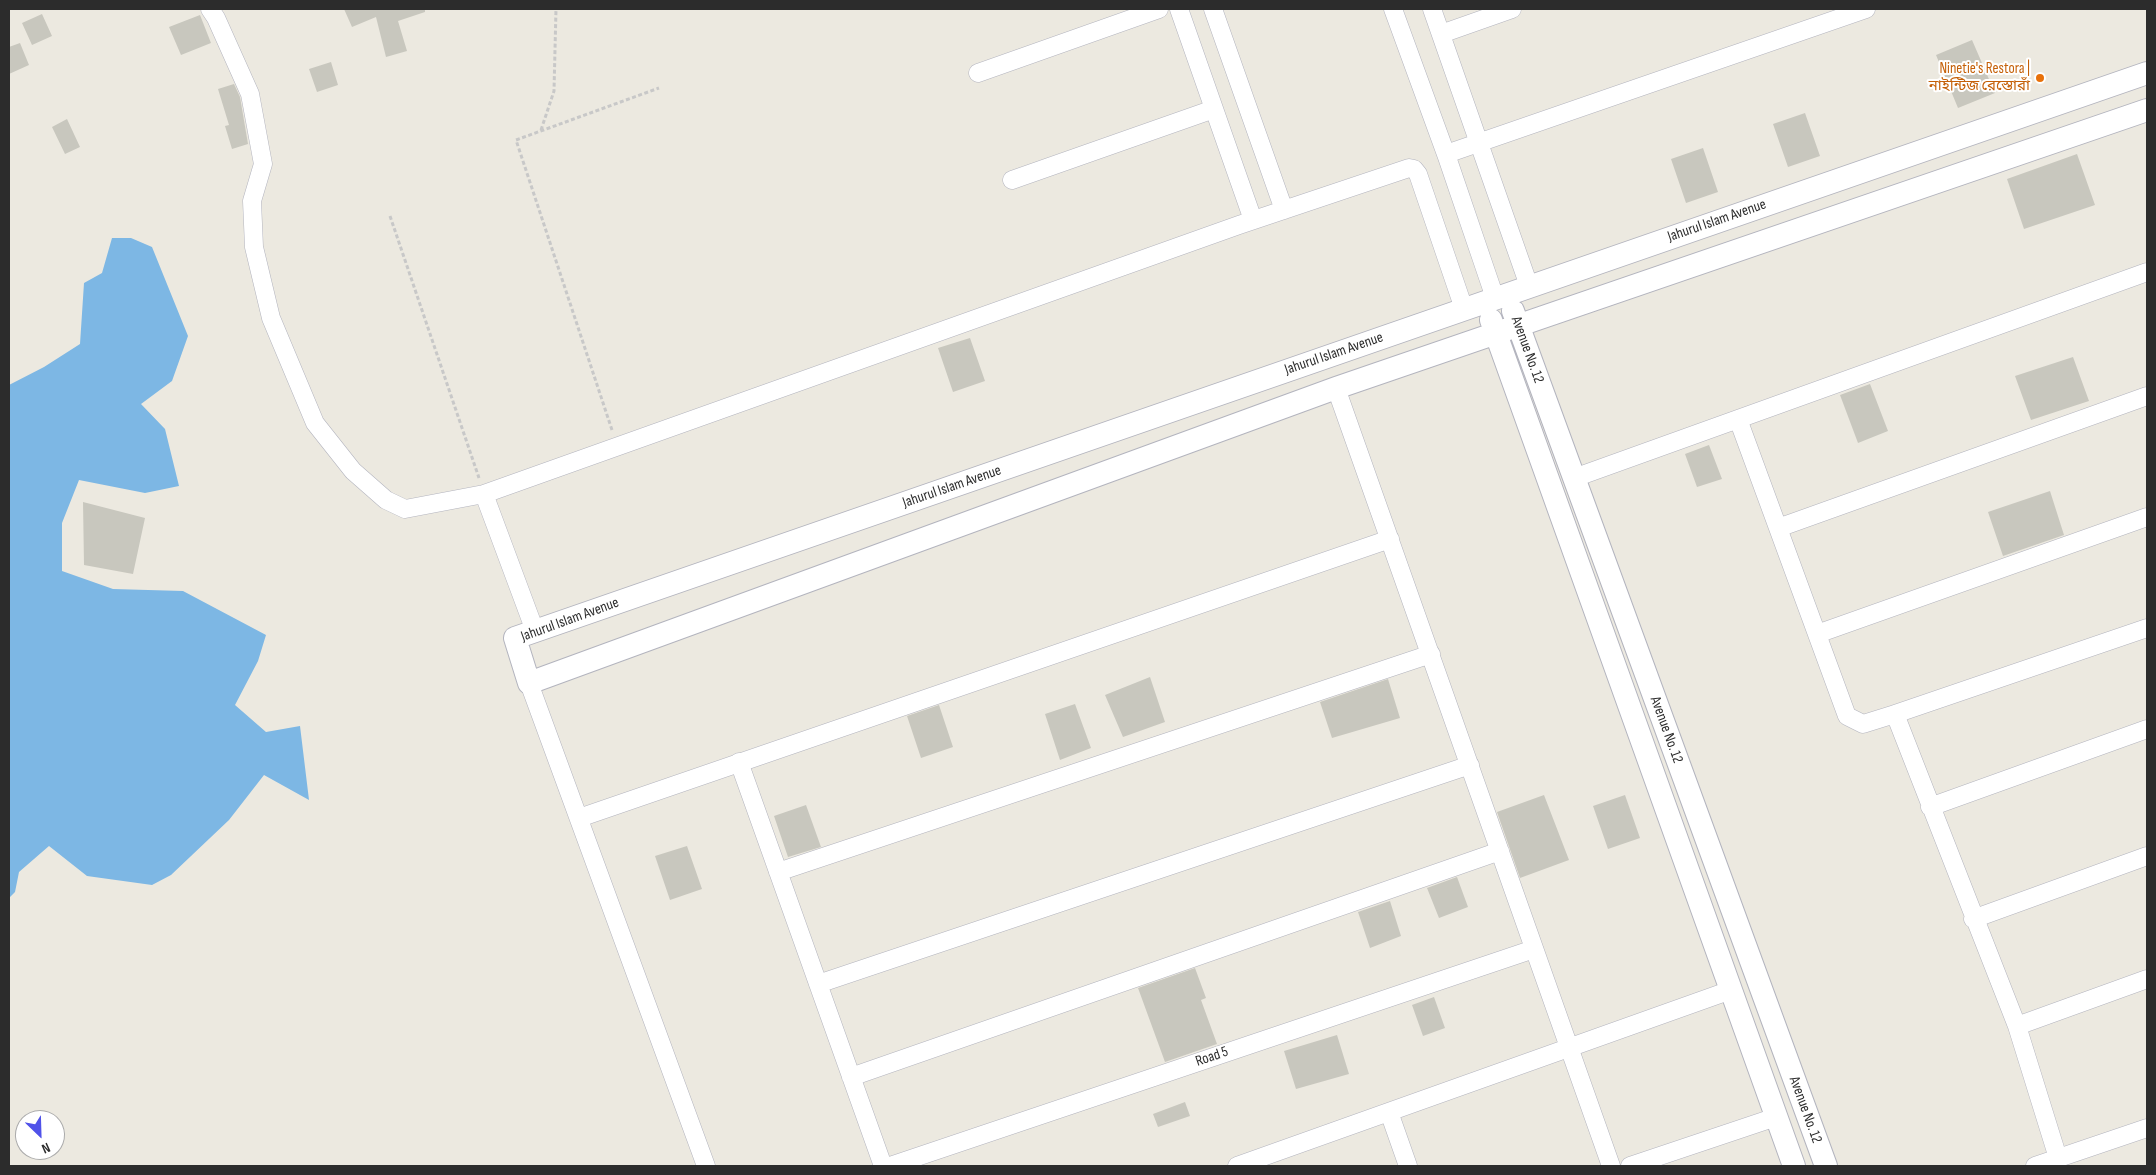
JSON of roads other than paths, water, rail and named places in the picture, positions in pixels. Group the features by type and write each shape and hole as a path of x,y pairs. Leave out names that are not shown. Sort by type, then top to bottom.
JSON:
{"street":[{"path":"210,9 216,18 250,94 255,131 263,164 252,201 254,247 271,318 315,423 353,471 386,500 405,509 484,494 1253,220 1409,168 1414,169 1418,174 1488,301"},
{"path":"978,73 1160,9"},
{"path":"1179,9 1253,220"},
{"path":"1213,9 1284,210"},
{"name":"Avenue No. 12","path":"1393,9 1447,157 1496,334 1794,1166"},
{"path":"1432,9 1529,286"},
{"path":"1441,34 1512,9"},
{"path":"1447,157 1452,152 1480,142 1866,9"},
{"name":"Jahurul Islam Avenue","path":"529,683 515,638 2147,73"},
{"path":"1012,180 1214,109"},
{"path":"706,1166 529,683 1336,388 2147,110"},
{"path":"1574,478 2147,272"},
{"name":"Avenue No. 12","path":"1488,301 1518,325 1826,1166"},
{"path":"1336,388 1611,1166"},
{"path":"1778,528 2147,396"},
{"path":"1738,419 1847,716 1863,724 2147,628"},
{"path":"484,494 535,631"},
{"path":"1817,634 2147,518"},
{"path":"579,818 1390,539"},
{"path":"778,872 1431,654"},
{"path":"1895,714 1973,919 2017,1026 2058,1158"},
{"path":"1930,807 2147,729"},
{"path":"739,762 883,1166"},
{"path":"818,984 1470,765"},
{"path":"851,1077 1500,851"},
{"path":"1973,919 2147,856"},
{"name":"Road 5","path":"890,1166 1534,949"},
{"path":"2017,1026 2147,979"},
{"path":"1237,1166 1731,990"},
{"path":"1389,1112 1408,1166"},
{"path":"1630,1166 1776,1117"},
{"path":"2035,1166 2147,1128"}],"water":[{"path":"112,238 131,238 152,247 188,336 172,381 141,404 165,429 179,486 145,493 79,480 62,523 62,571 113,589 183,591 266,635 258,661 235,705 266,732 300,726 309,800 264,775 229,820 171,875 152,885 87,876 49,846 19,872 15,892 9,898 9,385 44,367 80,344 84,283 102,273"}],"place":[{"name":"Ninetie's Restora | নাইন্টিজ রেস্তোরাঁ","path":"2040,78"}]}
